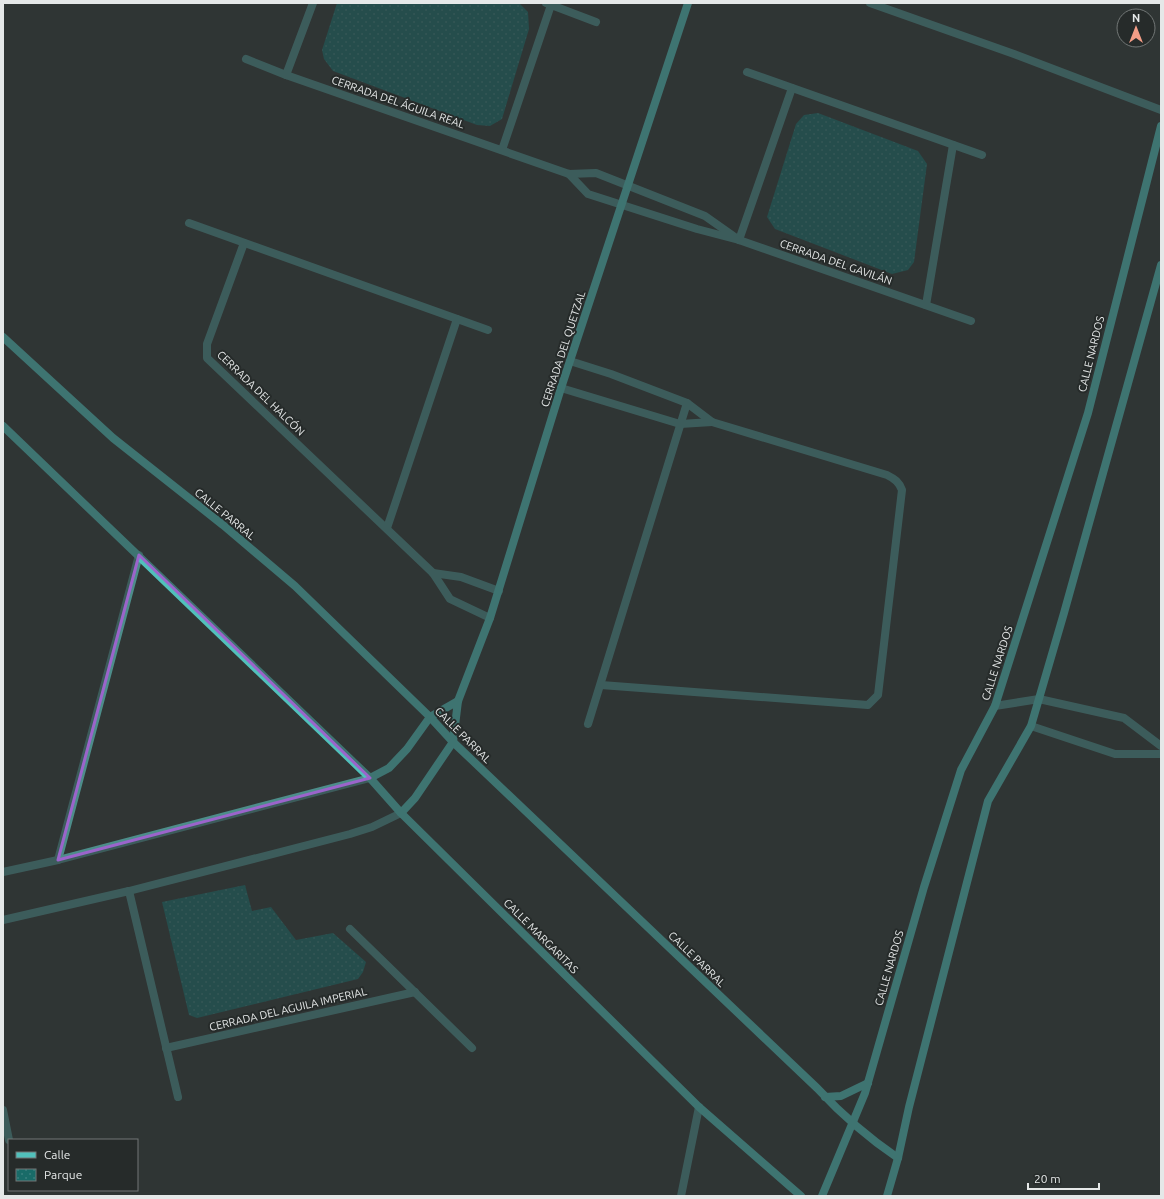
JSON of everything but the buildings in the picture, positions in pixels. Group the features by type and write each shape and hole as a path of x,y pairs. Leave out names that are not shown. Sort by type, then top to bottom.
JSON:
{"street":[{"path":"286,76 313,3"},
{"name":"CERRADA DEL QUETZAL","path":"453,742 458,701 490,618 561,388 629,186 688,3"},
{"path":"870,3 1014,54 1161,110"},
{"path":"502,150 548,4 596,22"},
{"name":"CERRADA DEL ÁGUILA REAL","path":"246,59 286,76 569,174 596,173 629,186"},
{"path":"747,72 982,155"},
{"path":"739,240 792,88"},
{"name":"CALLE NARDOS","path":"822,1196 868,1083 924,887 961,770 995,706 1088,413 1161,126"},
{"path":"926,305 953,145"},
{"name":"CERRADA DEL ÁGUILA REAL","path":"569,174 588,194 622,205"},
{"name":"CERRADA DEL GAVILÁN","path":"629,186 705,216 739,240"},
{"name":"CERRADA DEL GAVILÁN","path":"622,205 739,240 971,321"},
{"path":"189,223 488,330"},
{"name":"CERRADA DEL HALCÓN","path":"244,242 207,344 208,358 388,528 433,573 450,599 490,618"},
{"path":"887,1196 898,1158 909,1107 988,801 1031,726 1161,265"},
{"path":"388,528 457,319"},
{"name":"CALLE PARRAL","path":"3,337 113,438 222,525 295,586 430,717 453,742 825,1097 852,1125 898,1158"},
{"path":"570,361 611,374 687,403 712,422 887,475 900,484 902,499 878,695 868,704 601,685"},
{"path":"561,388 680,424 712,422"},
{"path":"588,724 687,403"},
{"name":"CALLE MARGARITAS","path":"3,426 370,778 400,812 699,1107 801,1196"},
{"path":"58,860 139,555"},
{"path":"433,573 461,577 498,591"},
{"path":"995,706 1039,700 1124,718 1161,746"},
{"path":"3,872 58,860 370,778 390,768 430,717 458,701"},
{"path":"1031,726 1115,754 1161,754"},
{"path":"3,920 129,891 372,827 400,812 415,798 453,742"},
{"path":"129,891 178,1097"},
{"path":"350,929 472,1048"},
{"name":"CERRADA DEL AGUILA IMPERIAL","path":"166,1048 415,992"},
{"path":"825,1097 842,1096 868,1083"},
{"path":"681,1196 699,1107"},
{"path":"3,1110 9,1139"}],"highlighted area":[{"path":"139,555 370,778 58,860"}],"green space":[{"path":"337,3 519,3 528,12 529,29 502,119 490,126 477,125 333,71 324,59 322,50"},
{"path":"818,113 918,151 927,164 914,262 908,270 892,274 775,229 767,217 796,124 804,115"},
{"path":"245,885 252,911 271,907 296,940 333,933 366,962 363,972 358,979 197,1018 189,1015 162,902"}]}
